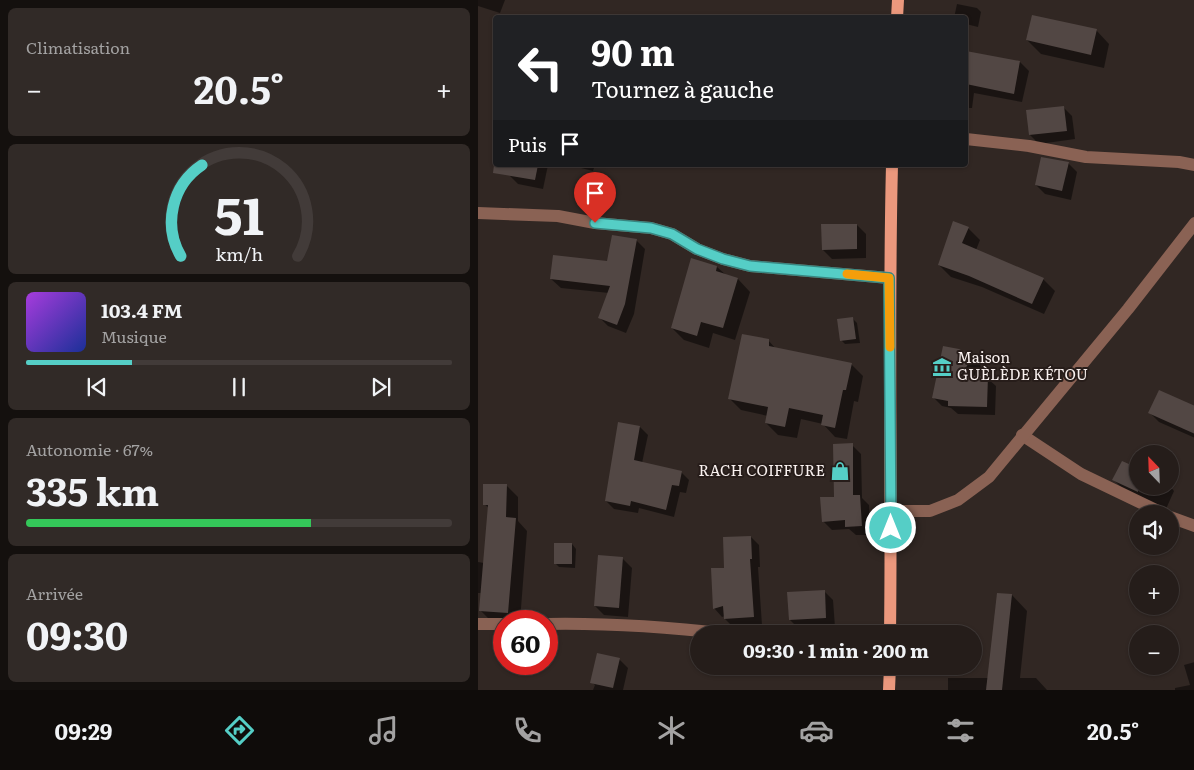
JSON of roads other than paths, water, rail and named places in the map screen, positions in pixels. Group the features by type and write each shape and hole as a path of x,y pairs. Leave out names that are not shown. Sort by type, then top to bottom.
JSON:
{"main road":[{"path":"897,15 898,0"},
{"path":"890,625 892,511 889,278 892,167"},
{"path":"889,690 890,675"}],"street":[{"path":"968,139 1029,146 1086,157 1180,162 1194,165"},
{"path":"478,213 558,216 595,223 651,228 672,234 697,249 723,259 750,266 889,278"},
{"path":"892,511 930,511 958,500 989,477 1128,309 1194,223"},
{"path":"1022,435 1081,474 1145,505"},
{"path":"1179,520 1194,526"},
{"path":"558,624 594,623 690,629"},
{"path":"478,624 493,624"}],"place":[{"name":"Maison GUÈLÈDE KÉTOU","path":"942,367"},
{"name":"RACH COIFFURE","path":"840,471"}]}
